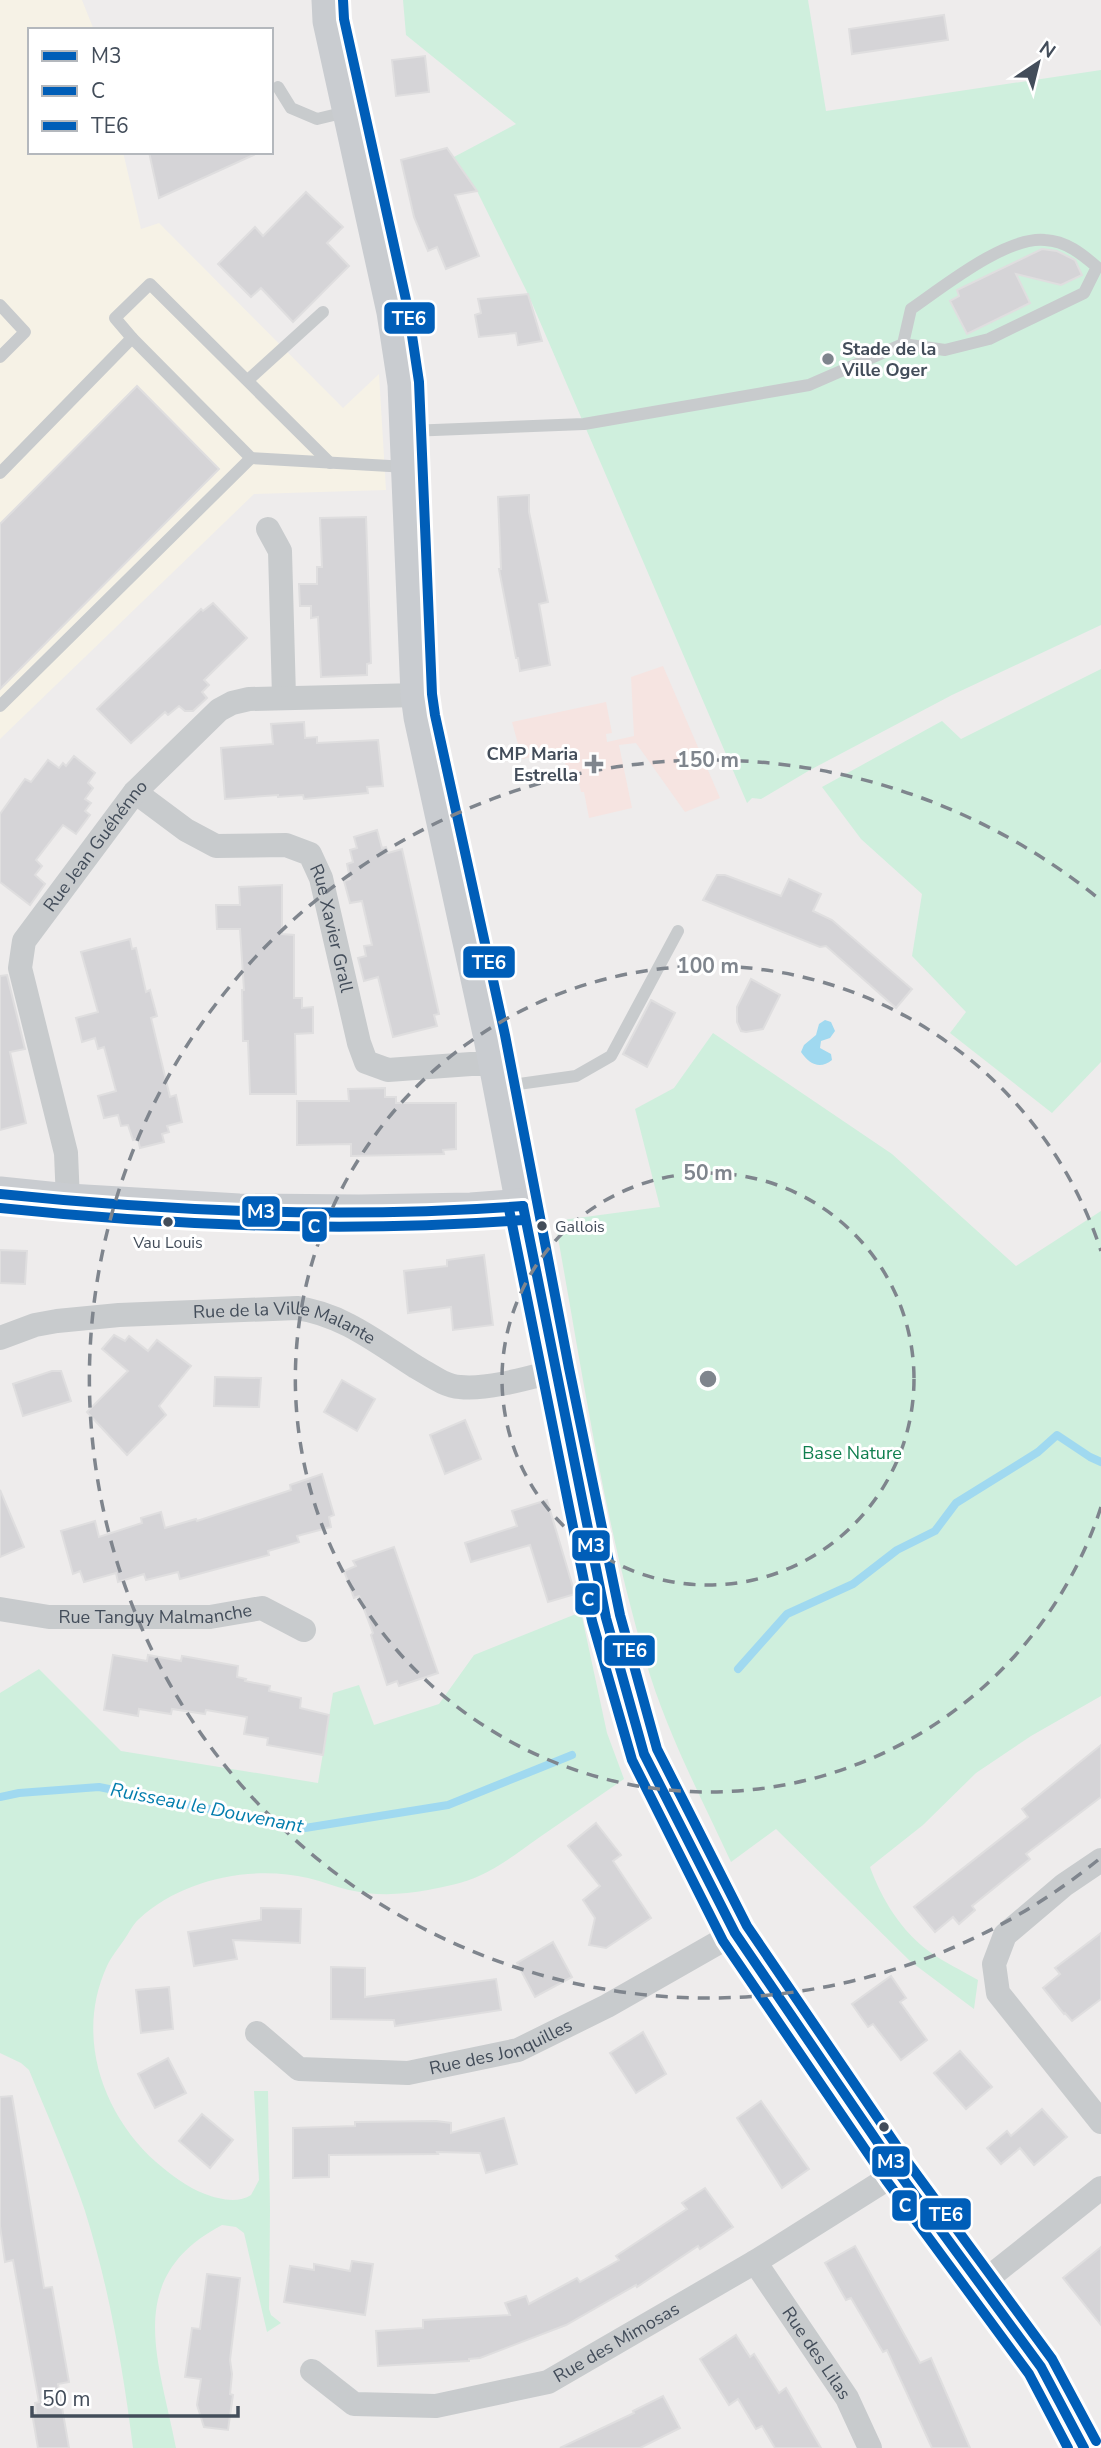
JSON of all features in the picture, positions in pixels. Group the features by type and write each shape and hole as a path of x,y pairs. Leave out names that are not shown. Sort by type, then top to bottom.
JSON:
{"main road":[{"path":"329,0 330,21 394,312 405,384 418,695 498,1075 606,1618 632,1717 646,1759 735,1933 898,2172 1041,2367 1084,2448"},
{"path":"0,1194 68,1201 253,1211 371,1212 523,1206"}],"street":[{"path":"268,529 280,551 284,697"},
{"name":"Rue Jean Guéhénno","path":"68,1201 66,1153 20,968 23,941 135,792 219,710 249,699 418,695"},
{"name":"Rue Xavier Grall","path":"135,792 187,830 216,846 286,845 310,854 321,878 359,1043 366,1062 388,1070 471,1063 498,1075"},
{"name":"Rue de la Ville Malante","path":"0,1338 35,1325 57,1321 119,1315 297,1308 319,1311 340,1319 436,1378 457,1387 476,1387 555,1371"},
{"name":"Rue Tanguy Malmanche","path":"0,1609 49,1617 210,1617 262,1608 304,1630"},
{"path":"1101,1860 1064,1885 1005,1935 994,1964 998,1993 1101,2122"},
{"name":"Rue des Jonquilles","path":"257,2033 299,2069 408,2073 463,2062 518,2050 607,2006 735,1933"},
{"name":"Rue des Mimosas","path":"312,2371 354,2404 436,2406 548,2382 755,2262 898,2172"},
{"path":"982,2283 1101,2188"},
{"name":"Rue des Lilas","path":"755,2262 848,2398 870,2448"}],"lane":[{"path":"278,86 291,108 317,119 350,112"},
{"path":"405,431 584,424 809,385 903,344 945,350 989,339 1084,293 1097,267 1077,250 1066,246 1045,240 1022,243 982,260 911,309 903,344"},
{"path":"330,463 150,284 115,318 251,458 330,463 407,467"},
{"path":"0,305 25,332 0,357"},
{"path":"248,380 323,312"},
{"path":"0,472 132,338"},
{"path":"0,706 251,458"},
{"path":"498,1075 576,1076 611,1056 678,931"}],"shaded area":[{"path":"0,0 82,0 93,28 28,28 28,154 123,154 141,229 159,223 343,408 379,374 386,490 254,494 0,739"},
{"path":"663,666 720,798 685,812 636,743 619,745 632,808 589,818 584,792 581,792 578,779 567,771 564,758 556,752 522,759 512,722 606,702 612,733 606,734 607,742 634,736 631,677"}],"green space":[{"name":"Stade de la Ville Oger","path":"403,0 808,0 826,111 1101,70 1101,625 952,695 761,799 752,798 747,803 528,294 477,191 452,158 516,124 406,35"},
{"path":"1101,669 1101,1062 1052,1113 950,1033 966,1012 912,956 922,894 861,839 822,787 942,721 961,739"},
{"name":"Base Nature","path":"713,1033 892,1154 1016,1266 1101,1211 1101,1696 1031,1736 976,1773 923,1825 870,1867 887,1903 910,1935 936,1956 978,1980 974,2009 910,1961 776,1829 731,1862 685,1764 654,1688 631,1608 594,1443 555,1221 660,1207 635,1109 674,1088"},
{"path":"581,1612 607,1733 624,1779 501,1864 467,1881 408,1893 378,1894 349,1890 286,1874 241,1875 197,1885 156,1905 139,1919 109,1963 98,1992 94,2019 94,2046 99,2072 121,2121 137,2143 167,2172 192,2188 216,2198 234,2200 251,2195 259,2180 254,2091 268,2091 269,2309 271,2315 281,2323 267,2332 244,2233 236,2227 222,2225 191,2246 170,2270 159,2295 155,2323 162,2383 176,2448 133,2448 114,2328 85,2211 29,2070 0,2053 0,1693 39,1669 121,1751 318,1783 333,1693 359,1685 374,1725 439,1704 474,1655"}],"water":[{"path":"825,1020 831,1022 835,1031 830,1038 821,1041 820,1048 831,1054 832,1060 819,1065 808,1060 801,1052 804,1045 816,1035 819,1024"}],"building":[{"path":"944,15 948,40 852,54 849,29"},
{"path":"425,56 429,92 396,96 392,60"},
{"path":"447,148 477,191 455,195 479,256 446,269 437,247 428,251 414,217 401,160"},
{"path":"149,154 256,154 159,198"},
{"path":"306,192 343,227 327,243 349,266 293,322 261,288 251,297 218,264 255,227 263,236"},
{"path":"1042,249 1057,251 1075,260 1082,275 1061,285 1016,274 1030,303 967,334 950,301 959,296 957,290"},
{"path":"528,294 542,341 518,345 516,333 479,337 475,315 481,313 478,299"},
{"path":"137,386 219,469 0,689 0,524"},
{"path":"529,495 529,512 548,602 539,604 550,665 520,671 499,569 498,497"},
{"path":"366,517 371,663 367,664 367,675 321,677 318,617 311,618 311,606 300,606 299,584 317,584 317,567 322,567 320,518"},
{"path":"213,603 247,638 204,680 209,685 202,692 207,698 193,711 185,711 179,706 168,715 165,712 131,743 97,709 201,609 203,611"},
{"path":"304,722 305,738 317,737 317,743 378,740 383,786 367,787 368,793 304,799 303,795 278,795 225,799 221,748 273,744 271,724"},
{"path":"74,756 95,773 88,783 93,788 85,799 91,803 85,811 90,815 76,834 63,825 36,860 42,866 35,875 45,884 30,905 0,882 0,814 25,779 31,782 48,760 59,768 63,763 66,766"},
{"path":"377,830 382,848 386,847 388,853 402,849 439,1014 434,1015 437,1026 393,1037 378,977 364,981 358,958 366,956 364,946 372,945 362,901 350,903 344,881 350,879 347,864 353,862 350,850 357,848 354,837"},
{"path":"717,875 725,875 781,896 789,879 821,894 813,911 832,920 912,989 896,1008 826,946 820,947 703,900"},
{"path":"282,885 282,934 294,935 294,998 302,998 302,1008 313,1007 313,1033 295,1034 296,1094 250,1094 248,1041 243,1041 244,990 240,929 217,929 216,905 240,905 239,887"},
{"path":"130,939 132,949 136,948 146,992 150,990 157,1016 151,1018 170,1097 176,1095 182,1122 167,1126 169,1132 162,1134 164,1142 140,1148 138,1139 133,1140 128,1125 121,1126 118,1115 104,1118 98,1096 116,1091 104,1047 98,1049 95,1038 82,1042 76,1018 98,1012 81,952"},
{"path":"7,975 25,1049 10,1052 26,1123 0,1130 0,976"},
{"path":"751,979 780,995 763,1029 746,1032 741,1031 737,1022 737,1007"},
{"path":"651,1000 675,1013 647,1067 623,1054"},
{"path":"385,1088 385,1097 396,1097 396,1103 456,1103 456,1149 443,1150 444,1154 351,1156 351,1144 297,1145 297,1101 349,1101 348,1089"},
{"path":"0,1250 27,1251 25,1284 0,1283"},
{"path":"484,1255 493,1325 453,1330 451,1307 408,1313 404,1271 447,1266 447,1260"},
{"path":"114,1335 125,1341 129,1336 148,1351 157,1340 191,1366 159,1406 166,1415 127,1455 87,1412 128,1371 102,1349"},
{"path":"52,1371 61,1371 71,1401 23,1416 13,1384"},
{"path":"215,1377 261,1378 259,1407 214,1406"},
{"path":"342,1380 375,1399 357,1431 324,1412"},
{"path":"465,1420 481,1459 445,1474 430,1435"},
{"path":"322,1474 334,1515 329,1517 331,1527 297,1536 299,1542 268,1551 269,1555 180,1579 178,1572 146,1580 144,1574 118,1582 116,1573 84,1582 80,1571 73,1574 61,1531 95,1521 99,1537 142,1523 141,1518 161,1512 165,1528 196,1519 197,1521 291,1490 290,1485"},
{"path":"0,1490 24,1547 0,1557"},
{"path":"547,1500 575,1594 548,1602 530,1545 471,1562 465,1543 517,1526 512,1511"},
{"path":"394,1547 438,1673 399,1686 397,1681 387,1685 371,1635 373,1633 359,1596 354,1598 344,1571 356,1566 353,1561"},
{"path":"113,1655 147,1661 148,1655 181,1661 182,1656 238,1666 237,1677 270,1686 269,1691 301,1698 300,1708 329,1715 323,1755 267,1745 268,1738 244,1734 247,1717 206,1710 205,1714 172,1709 171,1714 139,1709 138,1716 104,1710"},
{"path":"1101,1745 1101,1797 1026,1854 1030,1859 972,1906 975,1910 959,1924 953,1917 935,1932 914,1907 1028,1817 1022,1809"},
{"path":"596,1823 621,1855 613,1861 651,1918 606,1948 589,1945 595,1918 583,1900 600,1886 568,1846"},
{"path":"261,1908 301,1909 300,1943 233,1940 237,1959 194,1966 188,1932 261,1920"},
{"path":"1101,1933 1101,1999 1072,2021 1043,1988 1060,1974 1055,1968"},
{"path":"553,1942 572,1977 535,1997 517,1963"},
{"path":"331,1967 365,1968 365,1997 496,1979 501,2010 395,2026 394,2020 331,2019"},
{"path":"891,1976 906,1998 900,2002 927,2040 901,2060 873,2024 868,2027 852,2004"},
{"path":"169,1987 173,2029 141,2033 136,1990"},
{"path":"643,2032 666,2074 636,2093 610,2053"},
{"path":"960,2051 992,2087 966,2109 934,2073"},
{"path":"168,2058 186,2093 155,2108 138,2074"},
{"path":"12,2096 44,2288 52,2287 69,2382 58,2384 69,2448 38,2448 32,2413 36,2413 35,2403 39,2402 13,2260 5,2262 0,2226 0,2097"},
{"path":"761,2101 809,2169 782,2188 737,2118"},
{"path":"1042,2109 1067,2137 1034,2165 1020,2148 1001,2164 987,2148 1007,2131 1011,2136"},
{"path":"202,2114 233,2140 210,2168 179,2141"},
{"path":"504,2118 517,2164 486,2173 480,2153 437,2152 438,2154 329,2155 329,2177 293,2178 293,2128 355,2126 355,2122 436,2121 451,2123 451,2133"},
{"path":"705,2188 733,2227 700,2249 698,2246 637,2287 636,2285 566,2325 480,2358 469,2361 378,2366 376,2331 423,2328 423,2320 510,2315 505,2303 526,2296 529,2304 577,2278 580,2282 619,2260 616,2256 687,2209 682,2203"},
{"path":"855,2246 920,2363 931,2358 970,2448 932,2448 887,2350 883,2352 851,2298 846,2300 825,2263"},
{"path":"1101,2247 1101,2325 1063,2278"},
{"path":"352,2261 373,2264 365,2315 284,2302 290,2266 314,2270 314,2264 350,2271"},
{"path":"207,2274 240,2278 230,2360 230,2394 233,2395 228,2430 204,2427 197,2405 201,2379 185,2377 192,2328 200,2329"},
{"path":"736,2335 750,2357 754,2354 779,2393 786,2388 821,2448 775,2448 762,2426 756,2429 738,2399 729,2405 700,2359"},
{"path":"663,2396 680,2428 640,2448 560,2448 634,2413 633,2411"}],"waterway":[{"name":"Ruisseau le Douvenant","path":"738,1669 787,1614 853,1584 897,1550 935,1531 956,1503 1038,1452 1057,1435 1101,1462"},
{"name":"Ruisseau le Douvenant","path":"0,1797 99,1787 305,1828 448,1805 572,1755"}],"transit line":[{"name":"TE6","path":"343,0 344,19 408,309 419,382 435,715 505,1035 620,1615 657,1749 747,1926 909,2164 1052,2359 1096,2441"},
{"name":"M3","path":"0,1194 261,1212 392,1212 523,1206"},
{"name":"M3","path":"523,1206 606,1618 644,1754 735,1933 898,2172 1041,2367 1084,2448"},
{"name":"C","path":"0,1208 262,1226 393,1226 524,1220"},
{"name":"C","path":"509,1209 592,1621 632,1760 723,1941 886,2180 1029,2374 1068,2448"}],"place":[{"name":"Stade de la Ville Oger","path":"828,359"},
{"name":"CMP Maria Estrella","path":"594,764"},
{"name":"Vau Louis","path":"168,1222"},
{"name":"Gallois","path":"542,1226"}]}
